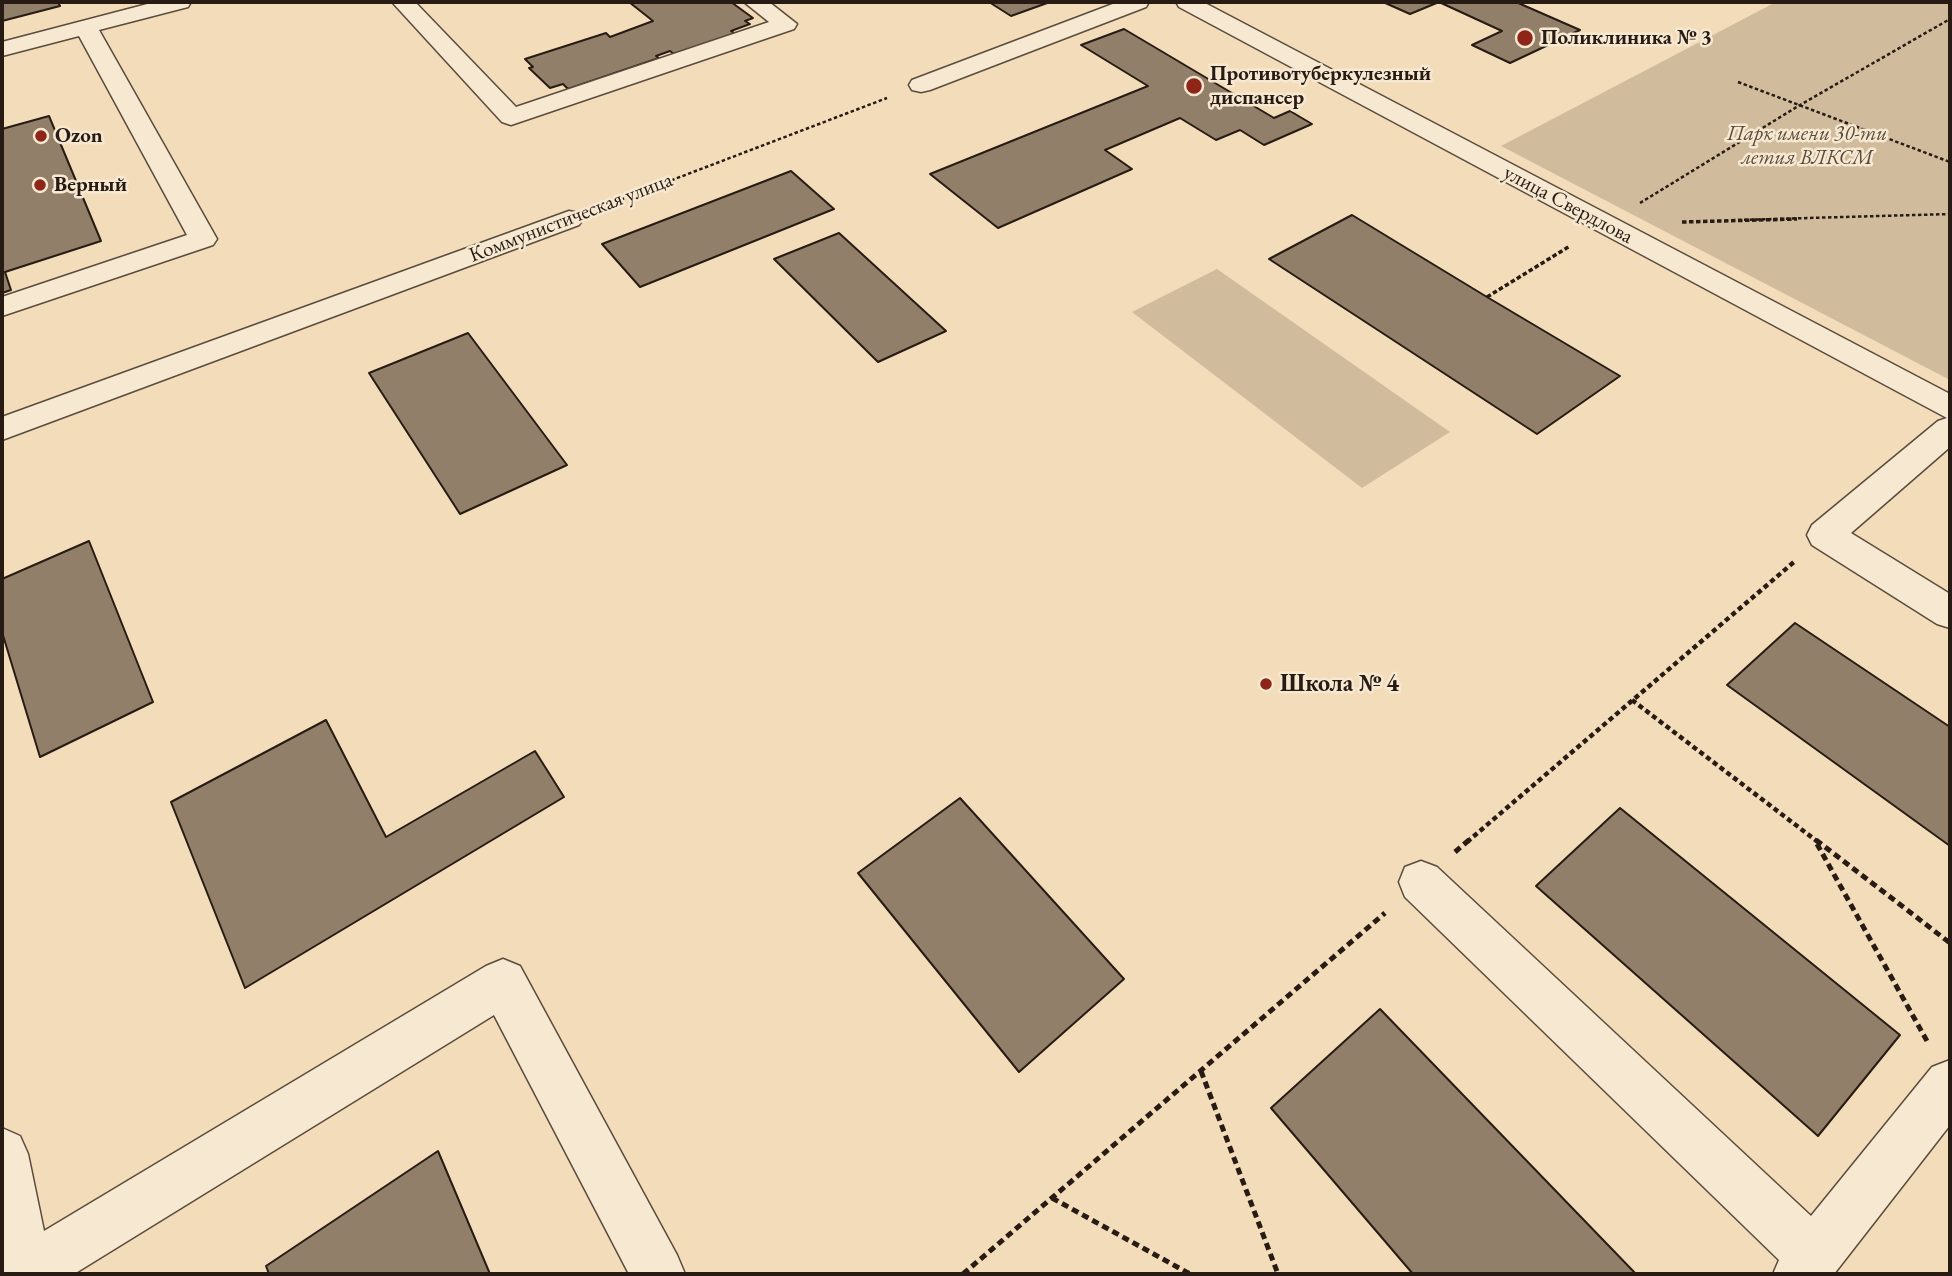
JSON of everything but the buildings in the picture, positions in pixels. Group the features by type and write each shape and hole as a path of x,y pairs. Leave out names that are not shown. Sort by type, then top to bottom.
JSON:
{"street":[{"path":"2,49 93,17 180,2"},
{"path":"403,2 511,117 786,24 755,2"},
{"path":"921,85 1139,2"},
{"name":"улица Свердлова","path":"1187,2 1950,408"},
{"path":"2,307 203,239 93,17"},
{"name":"Коммунистическая улица","path":"2,429 569,219"},
{"path":"1950,429 1825,535 1950,613"},
{"path":"1421,882 1807,1265 1940,1066"},
{"path":"2,1154 25,1274 503,983 659,1274"}],"path":[{"path":"1488,297 1800,105 1950,19"},
{"path":"1738,82 1950,162"},
{"name":"Коммунистическая улица","path":"569,219 921,85"},
{"path":"1605,224 1950,214"},
{"path":"1632,700 1950,943"},
{"path":"1815,840 1940,1066"},
{"path":"1201,1071 1278,1274"},
{"path":"1052,1198 1190,1274"}],"green space":[{"name":"Парк имени 30-ти летия ВЛКСМ","path":"1776,2 1950,2 1950,380 1501,146"},
{"path":"1217,269 1450,432 1362,488 1132,312"}],"place":[{"name":"Поликлиника № 3","path":"1525,38"},
{"name":"Противотуберкулезный диспансер","path":"1194,86"},
{"name":"Ozon","path":"41,136"},
{"name":"Верный","path":"40,185"},
{"name":"Школа № 4","path":"1266,684"}]}
